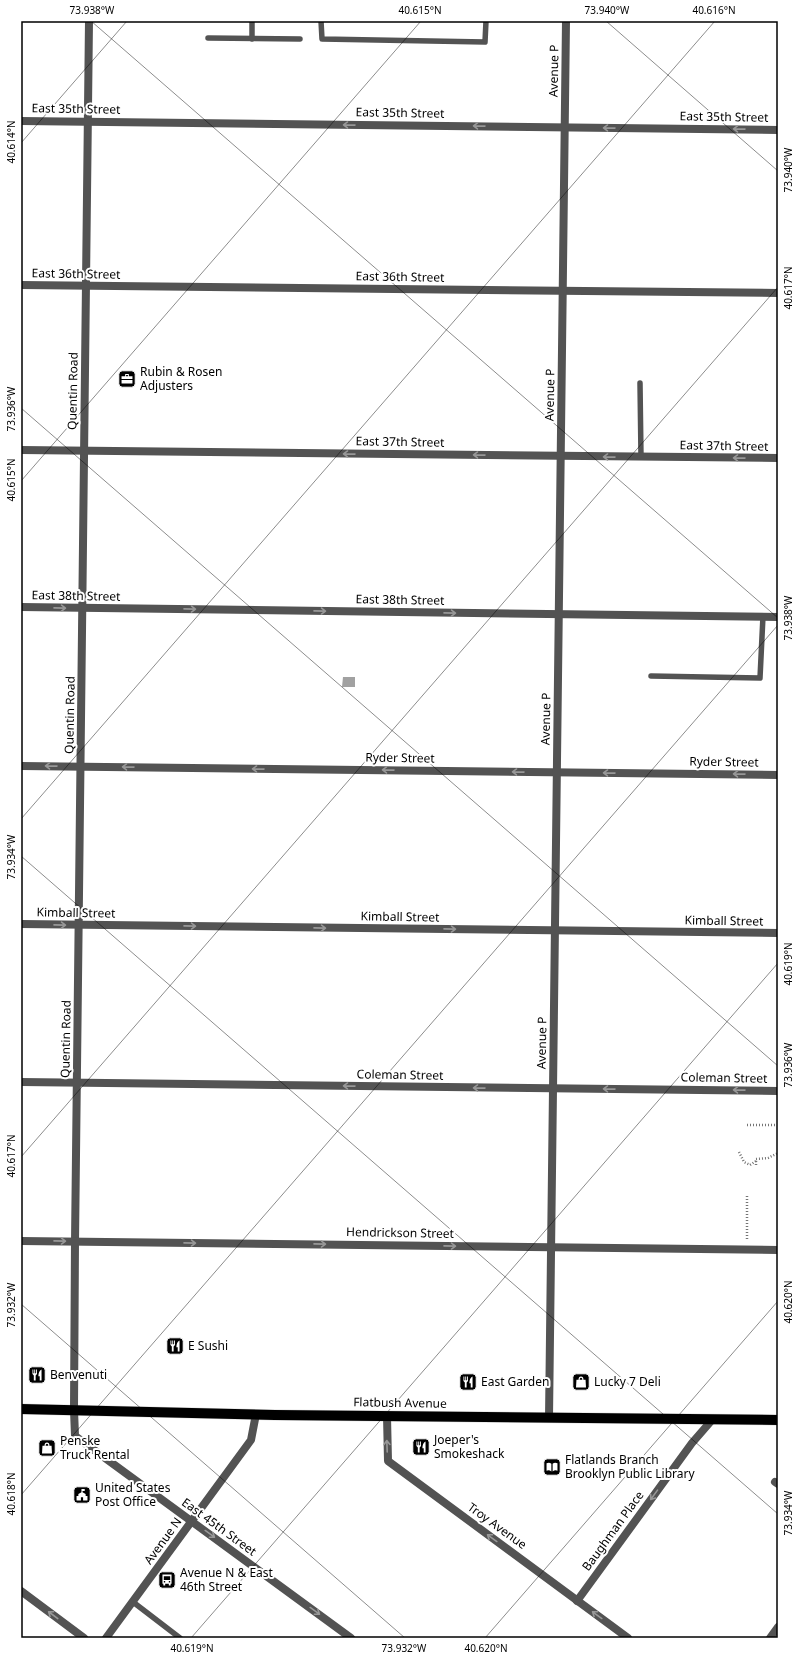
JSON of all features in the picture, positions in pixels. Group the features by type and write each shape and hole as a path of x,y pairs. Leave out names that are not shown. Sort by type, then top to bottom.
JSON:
{"main road":[{"name":"Flatbush Avenue","path":"21,1410 778,1420"}],"street":[{"name":"Quentin Road","path":"74,1410 89,21"},
{"name":"Avenue P","path":"549,1418 566,21"},
{"name":"East 35th Street","path":"21,121 778,130"},
{"name":"East 36th Street","path":"21,285 778,293"},
{"name":"East 37th Street","path":"21,450 778,458"},
{"name":"East 38th Street","path":"21,607 778,617"},
{"name":"Ryder Street","path":"21,766 778,775"},
{"name":"Kimball Street","path":"21,924 778,933"},
{"name":"Coleman Street","path":"21,1082 778,1091"},
{"name":"Hendrickson Street","path":"21,1241 778,1250"},
{"name":"East 45th Street","path":"74,1410 75,1436 351,1638"},
{"name":"Avenue N","path":"106,1638 251,1440 256,1414"},
{"name":"Troy Avenue","path":"386,1416 388,1460 628,1638"},
{"name":"Baughman Place","path":"577,1601 692,1444 712,1420"},
{"path":"21,1591 84,1638"},
{"path":"770,1638 778,1627"}],"lane":[{"path":"252,21 252,39"},
{"path":"321,21 322,39 485,42 486,21"},
{"path":"208,38 300,39"},
{"path":"640,383 641,457"},
{"path":"651,676 760,678 763,616"},
{"path":"132,1602 180,1638"}],"path":[{"path":"747,1125 778,1125"},
{"path":"739,1152 744,1162 750,1165 756,1161 756,1158 768,1158 778,1153"},
{"path":"747,1196 747,1249"}],"shaded area":[{"path":"343,677 355,677 355,687 342,687"}],"place":[{"name":"Rubin & Rosen Adjusters","path":"127,379"},
{"name":"E Sushi","path":"175,1346"},
{"name":"Benvenuti","path":"37,1375"},
{"name":"East Garden","path":"468,1382"},
{"name":"Lucky 7 Deli","path":"581,1382"},
{"name":"Joeper's Smokeshack","path":"421,1447"},
{"name":"Penske Truck Rental","path":"47,1448"},
{"name":"Flatlands Branch Brooklyn Public Library","path":"552,1467"},
{"name":"United States Post Office","path":"82,1495"},
{"name":"Avenue N & East 46th Street","path":"167,1580"}]}
